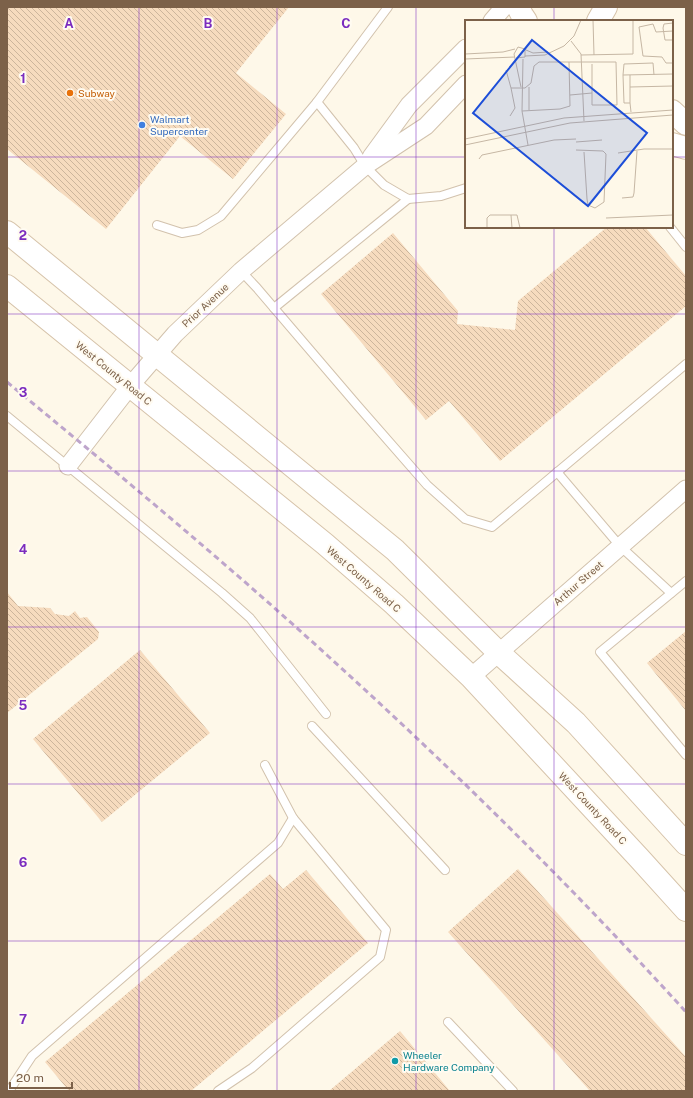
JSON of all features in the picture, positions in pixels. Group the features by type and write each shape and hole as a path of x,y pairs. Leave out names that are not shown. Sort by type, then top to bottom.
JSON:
{"main road":[{"path":"518,7 525,20"},
{"path":"673,112 686,124"},
{"path":"673,144 686,148"},
{"path":"7,232 395,550 499,653 576,723 686,844"},
{"name":"West County Road C","path":"7,286 325,544 394,604 471,677 686,910"}],"street":[{"path":"493,20 504,7"},
{"name":"Prior Avenue","path":"365,166 409,105 465,49"},
{"name":"Prior Avenue","path":"68,466 130,386 175,334 241,272 365,166 426,126 465,85"},
{"name":"Arthur Street","path":"471,677 686,488"}],"lane":[{"path":"157,225 182,233 198,230 221,216 317,102 388,7"},
{"path":"317,102 354,148 365,166 384,185 408,198 441,196 465,188"},
{"path":"274,308 408,198"},
{"path":"671,228 686,247"},
{"path":"241,272 427,485 465,519 492,526 686,364"},
{"path":"7,416 250,618 326,714"},
{"path":"557,472 620,546 671,593"},
{"path":"686,581 600,652 686,756"},
{"path":"312,726 445,870"},
{"path":"218,1091 252,1068 380,957 386,930 293,818 265,765"},
{"path":"9,1091 32,1056 278,843 293,818"},
{"path":"448,1022 513,1091"}],"building":[{"name":"Walmart Supercenter","path":"7,7 289,7 236,73 286,114 233,179 180,136 106,229 7,149"},
{"path":"606,228 646,228 686,276 686,306 500,461 449,401 426,420 321,294 393,233 458,311 457,324 515,330 518,301"},
{"path":"7,592 18,606 50,608 55,614 69,616 75,611 80,618 87,617 99,632 98,639 7,713"},
{"path":"686,631 686,711 647,663"},
{"path":"140,650 210,733 102,822 33,739"},
{"path":"518,869 686,1057 686,1091 590,1091 448,932"},
{"path":"306,870 368,943 191,1091 69,1091 45,1062 270,874 283,889"},
{"name":"Wheeler Hardware Company","path":"400,1031 450,1091 329,1091"}],"railway":[{"path":"7,382 210,552 376,700 512,830 600,920 686,1012"}],"place":[{"name":"Subway","path":"70,93"},
{"name":"Walmart Supercenter","path":"142,125"},
{"name":"Wheeler Hardware Company","path":"395,1061"}]}
